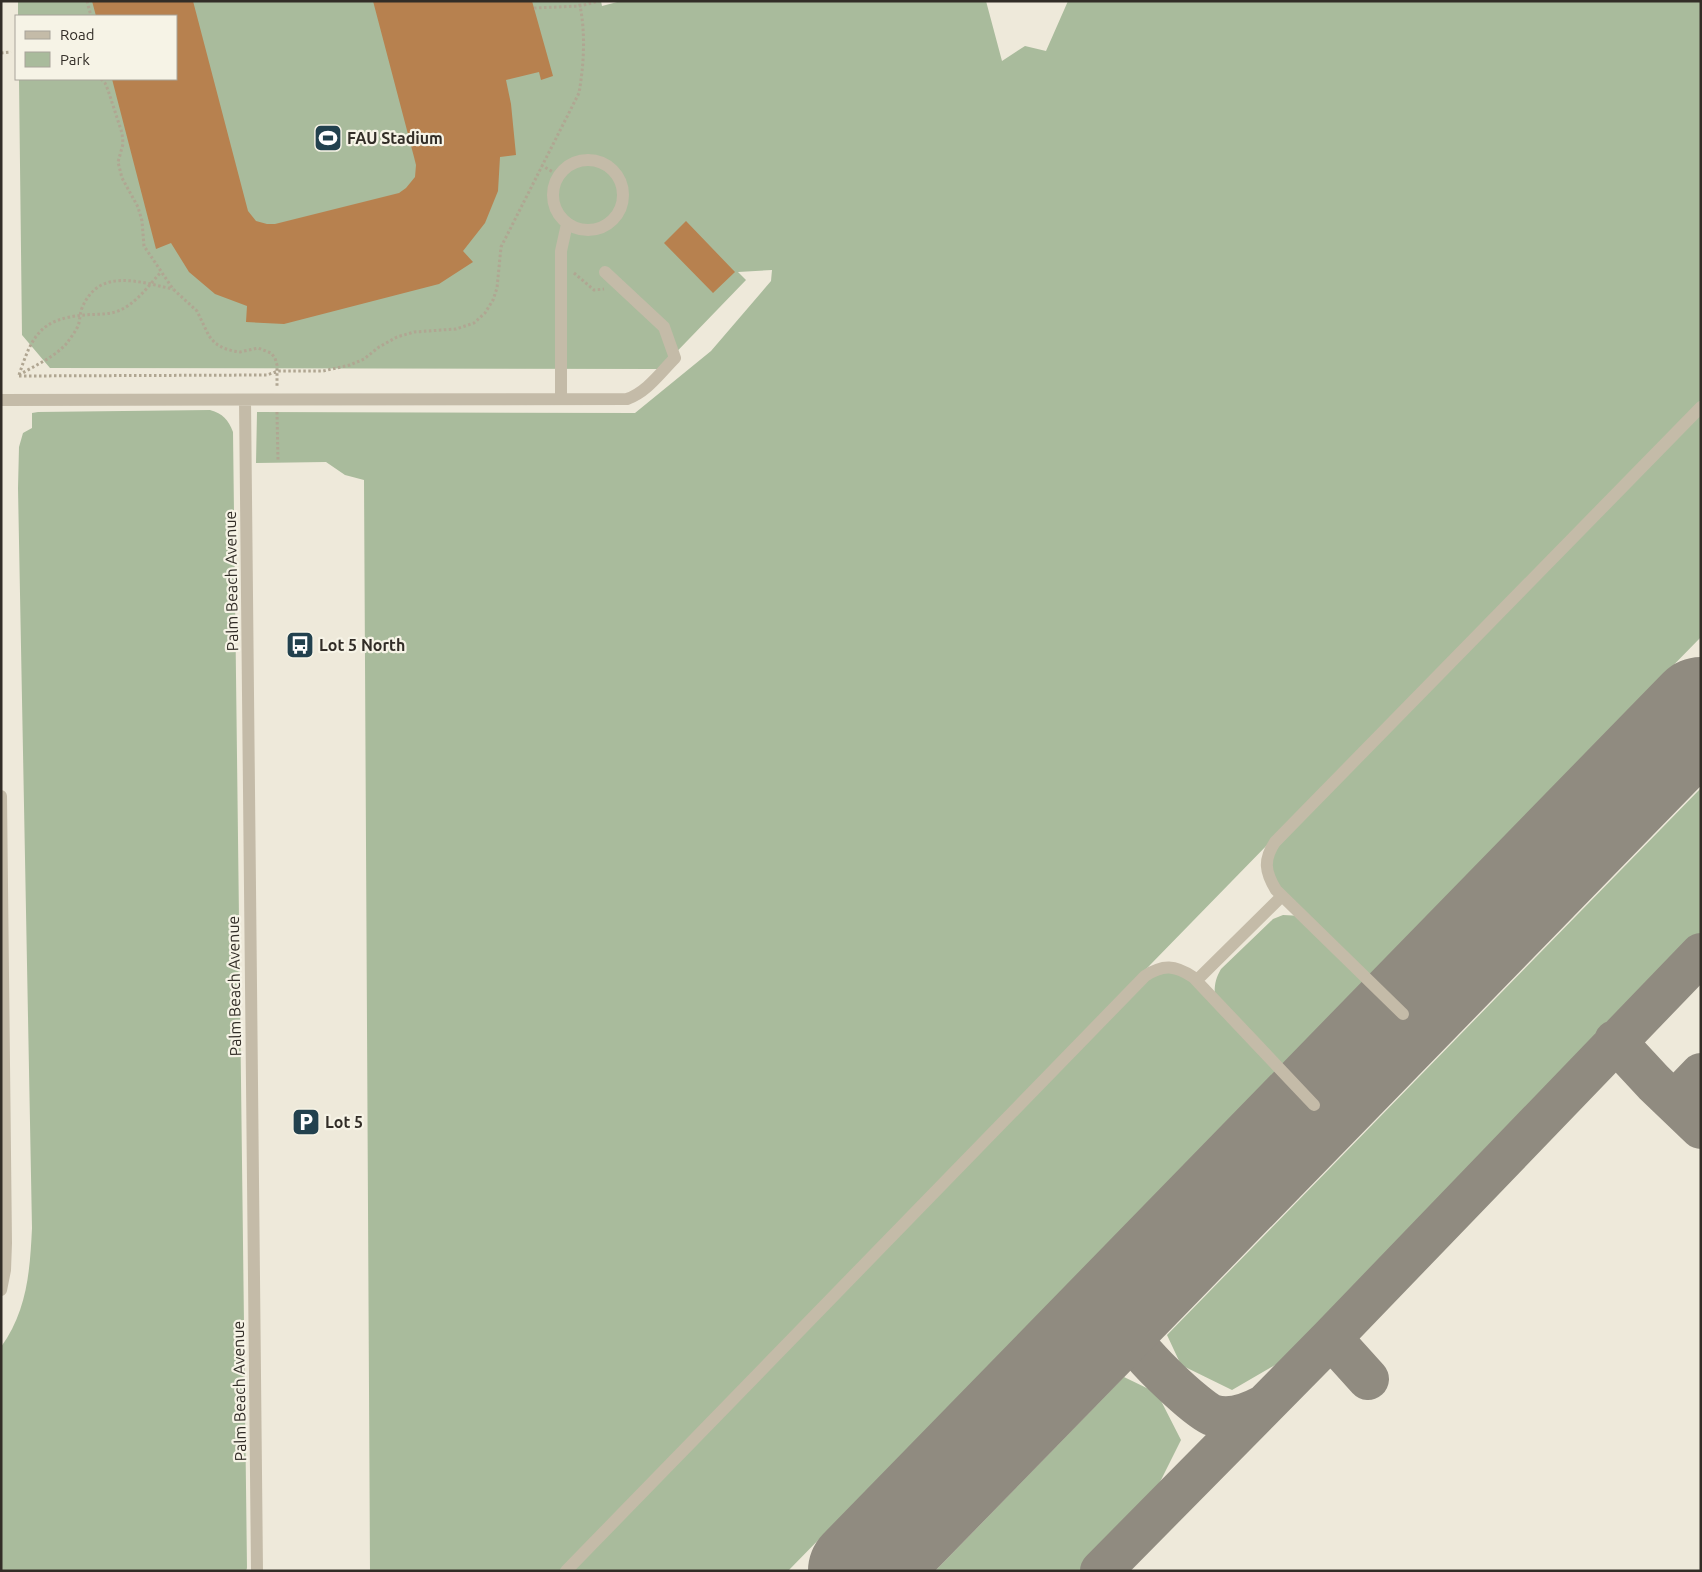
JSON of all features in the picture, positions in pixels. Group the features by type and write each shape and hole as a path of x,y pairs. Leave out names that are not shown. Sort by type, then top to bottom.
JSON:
{"street":[{"path":"592,160 605,164 616,173 622,186 623,201 618,214 607,224 594,230 580,230 567,224 557,213 552,200 553,187 558,175 567,166 579,161 592,160"},
{"path":"561,399 561,251 567,224"},
{"path":"1,400 627,399 636,396 647,387 675,358 664,328 605,272"},
{"name":"Palm Beach Avenue","path":"245,400 257,1571"},
{"path":"1403,1014 1276,890 1270,880 1266,858 1276,842 1701,407"},
{"path":"1,796 3,1111 6,1243 6,1270 1,1290"},
{"path":"1197,980 1282,896"},
{"path":"566,1571 1145,976 1161,967 1170,967 1183,970 1197,980 1314,1105"}],"path":[{"path":"87,1 91,15"},
{"path":"534,8 599,1"},
{"path":"19,376 267,375 278,372 323,371 350,365 364,359 379,347 397,337 414,332 456,329 474,323 485,313 493,300 497,288 501,246 579,93 584,40 579,3"},
{"path":"1,53 11,52"},
{"path":"102,80 105,82 122,132 123,144 118,162 122,178 138,208 142,221 144,246 172,289 197,311 209,336 215,343 223,348 240,352 258,348 271,353 275,358 278,372 278,461"},
{"path":"542,165 558,175"},
{"path":"561,261 594,290 622,288"},
{"path":"19,376 33,339 53,322 80,315 116,312 138,298 161,272"},
{"path":"19,376 65,345 79,324 80,315 87,298 99,286 108,282 128,280 172,289"}],"green space":[{"path":"18,1 601,1 602,6 621,1 986,1 1002,61 1025,46 1046,51 1068,1 1701,1 1701,400 559,1571 370,1571 364,480 345,475 326,462 256,463 257,412 635,413 711,351 771,281 772,270 738,272 746,280 660,369 50,368 22,335 19,80 178,80 178,15 18,15"},
{"path":"1701,407 1701,637 788,1571 566,1571 1145,976 1170,967 1215,999 1215,983 1221,969 1273,919 1283,915 1302,916 1276,890 1267,858"},
{"path":"210,410 225,418 233,432 247,1568 246,1571 1,1571 1,1347 17,1319 26,1290 32,1228 18,488 19,447 23,433 32,428 32,413"},
{"path":"1701,788 1701,934 1585,1058 1282,1361 1232,1390 1181,1365 1167,1335"},
{"path":"1124,1377 1157,1393 1181,1440 1155,1489 1081,1571 935,1571"}],"building":[{"path":"92,1 193,1 248,211 256,221 267,224 275,224 399,193 415,177 416,165 373,1 532,1 553,76 541,80 539,72 506,80 511,104 516,155 500,157 498,191 485,223 463,251 473,262 439,284 284,324 246,322 247,306 215,294 189,272 171,243 156,249 112,80 178,80 178,15 96,15"},
{"path":"686,221 735,272 713,293 664,243"}],"taxiway":[{"path":"1101,1571 1331,1338 1701,954"},
{"path":"1615,1041 1654,1083 1701,1128"},
{"path":"1674,1102 1701,1074"},
{"path":"1138,1286 1132,1305 1130,1332 1145,1356 1169,1380 1204,1410 1218,1417 1238,1416 1263,1406"},
{"path":"1331,1338 1368,1379"},
{"path":"1077,1348 1094,1342 1109,1341 1125,1344 1141,1352"}],"runway":[{"path":"861,1571 1701,710"}],"place":[{"name":"FAU Stadium","path":"328,138"},
{"name":"Lot 5 North","path":"300,645"},
{"name":"Lot 5","path":"306,1122"}]}
